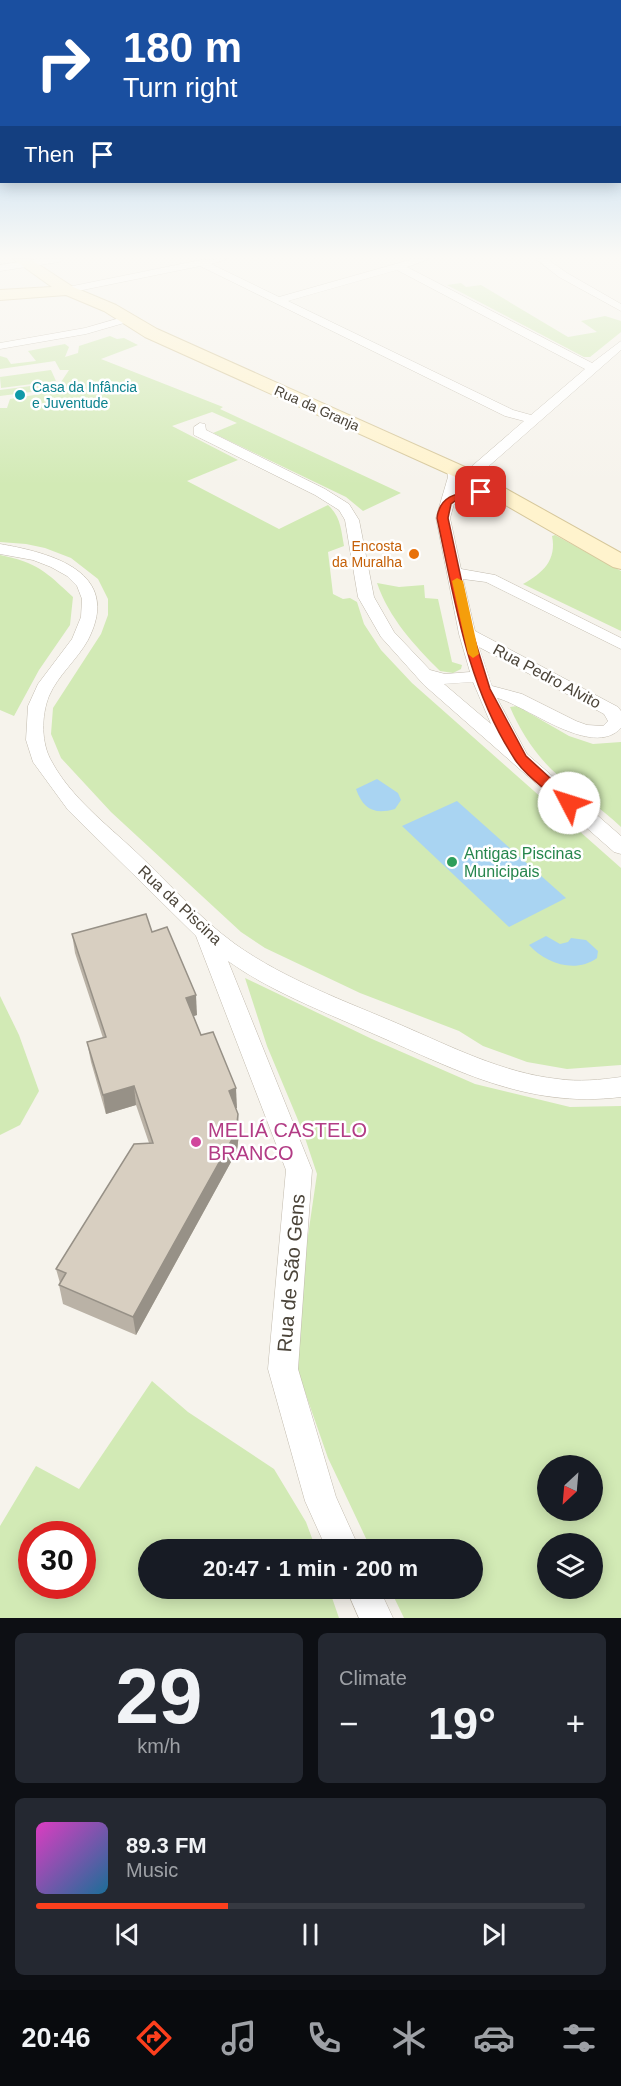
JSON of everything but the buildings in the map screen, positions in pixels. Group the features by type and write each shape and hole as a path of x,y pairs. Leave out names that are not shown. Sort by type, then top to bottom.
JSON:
{"main road":[{"name":"Rua da Granja","path":"154,335 466,480 536,507 621,552"},
{"name":"Rua da Granja","path":"498,493 621,562"}],"street":[{"path":"0,346 66,335"},
{"path":"346,335 509,413 534,420"},
{"path":"529,335 593,368"},
{"path":"447,502 455,496 466,480 621,344"},
{"path":"200,427 199,432 320,492 344,507 352,519 366,597 387,634 422,673 621,847"},
{"path":"466,480 455,477 442,518 467,634 482,683 520,758"},
{"name":"Rua da Piscina","path":"0,549 25,552 55,562 69,570 86,585 92,605 80,640 39,699 34,724 40,759 60,787 206,932 240,958 294,989 498,1075 542,1086 583,1090 621,1087"},
{"path":"455,573 490,578 621,644"},
{"name":"Rua Pedro Alvito","path":"467,634 612,711 617,722 609,731 588,732 482,683"},
{"path":"422,673 436,679 482,683"},
{"name":"Rua de São Gens","path":"206,932 299,1170 283,1369 321,1501 339,1539"},
{"path":"367,1599 376,1618"}],"green space":[{"path":"541,335 564,335 568,337 618,335 590,357 584,357"},
{"path":"110,336 117,339 124,338 138,345 101,359 223,407 220,409 401,493 363,511 346,497 213,433 237,423 212,412 172,426 238,460 187,481 279,529 328,505 338,519 344,546 328,552 333,594 357,602 364,624 381,650 412,683 621,868 621,1065 567,1069 527,1062 483,1046 459,1031 360,993 265,948 241,932 111,812 61,758 51,734 53,708 101,634 108,615 108,599 98,579 71,558 45,548 0,542 0,408 7,408 10,399 40,394 39,391 0,396 0,390 61,382 69,370 60,370 55,361 0,369 0,356 7,358 11,364 36,361 28,351 65,344 69,347 65,357 78,353 79,346"},
{"path":"51,370 56,381 1,388 0,377"},
{"path":"555,535 621,571 621,631 523,584 547,565 552,552 552,536"},
{"path":"0,555 24,561 40,569 73,597 70,625 39,670 14,716 0,710"},
{"path":"377,583 399,587 424,585 425,598 438,599 452,662 462,665 461,669 453,673 440,671 430,661 395,619"},
{"path":"517,706 569,736 593,744 621,742 621,827 551,769 537,753 524,735 510,707"},
{"path":"245,978 372,1039 475,1084 570,1107 621,1106 621,1618 404,1618 395,1599 483,1599 483,1539 366,1539 328,1458 297,1369 306,1249 317,1174 303,1132 267,1046"},
{"path":"0,996 19,1035 39,1091 20,1125 0,1135"},
{"path":"152,1381 188,1412 274,1469 306,1522 312,1539 138,1539 138,1599 332,1599 339,1618 0,1618 0,1526 36,1466 79,1489"}],"water":[{"path":"377,779 398,793 401,800 395,809 375,811 366,806 359,796 356,789"},
{"path":"457,801 566,898 509,927 402,826"},
{"path":"546,936 560,944 568,942 571,938 586,940 598,951 597,958 588,963 570,966 552,961 543,957 529,945"}],"slow traffic":[{"path":"457,581 473,654"}],"place":[{"name":"Casa da Infância e Juventude","path":"20,395"},
{"name":"Encosta da Muralha","path":"414,554"},
{"name":"Antigas Piscinas Municipais","path":"452,862"},
{"name":"MELIÁ CASTELO BRANCO","path":"196,1142"}],"route":[{"path":"481,492 455,496 447,502 442,518 466,620 467,634 484,689 499,722 520,758 569,803"}]}
